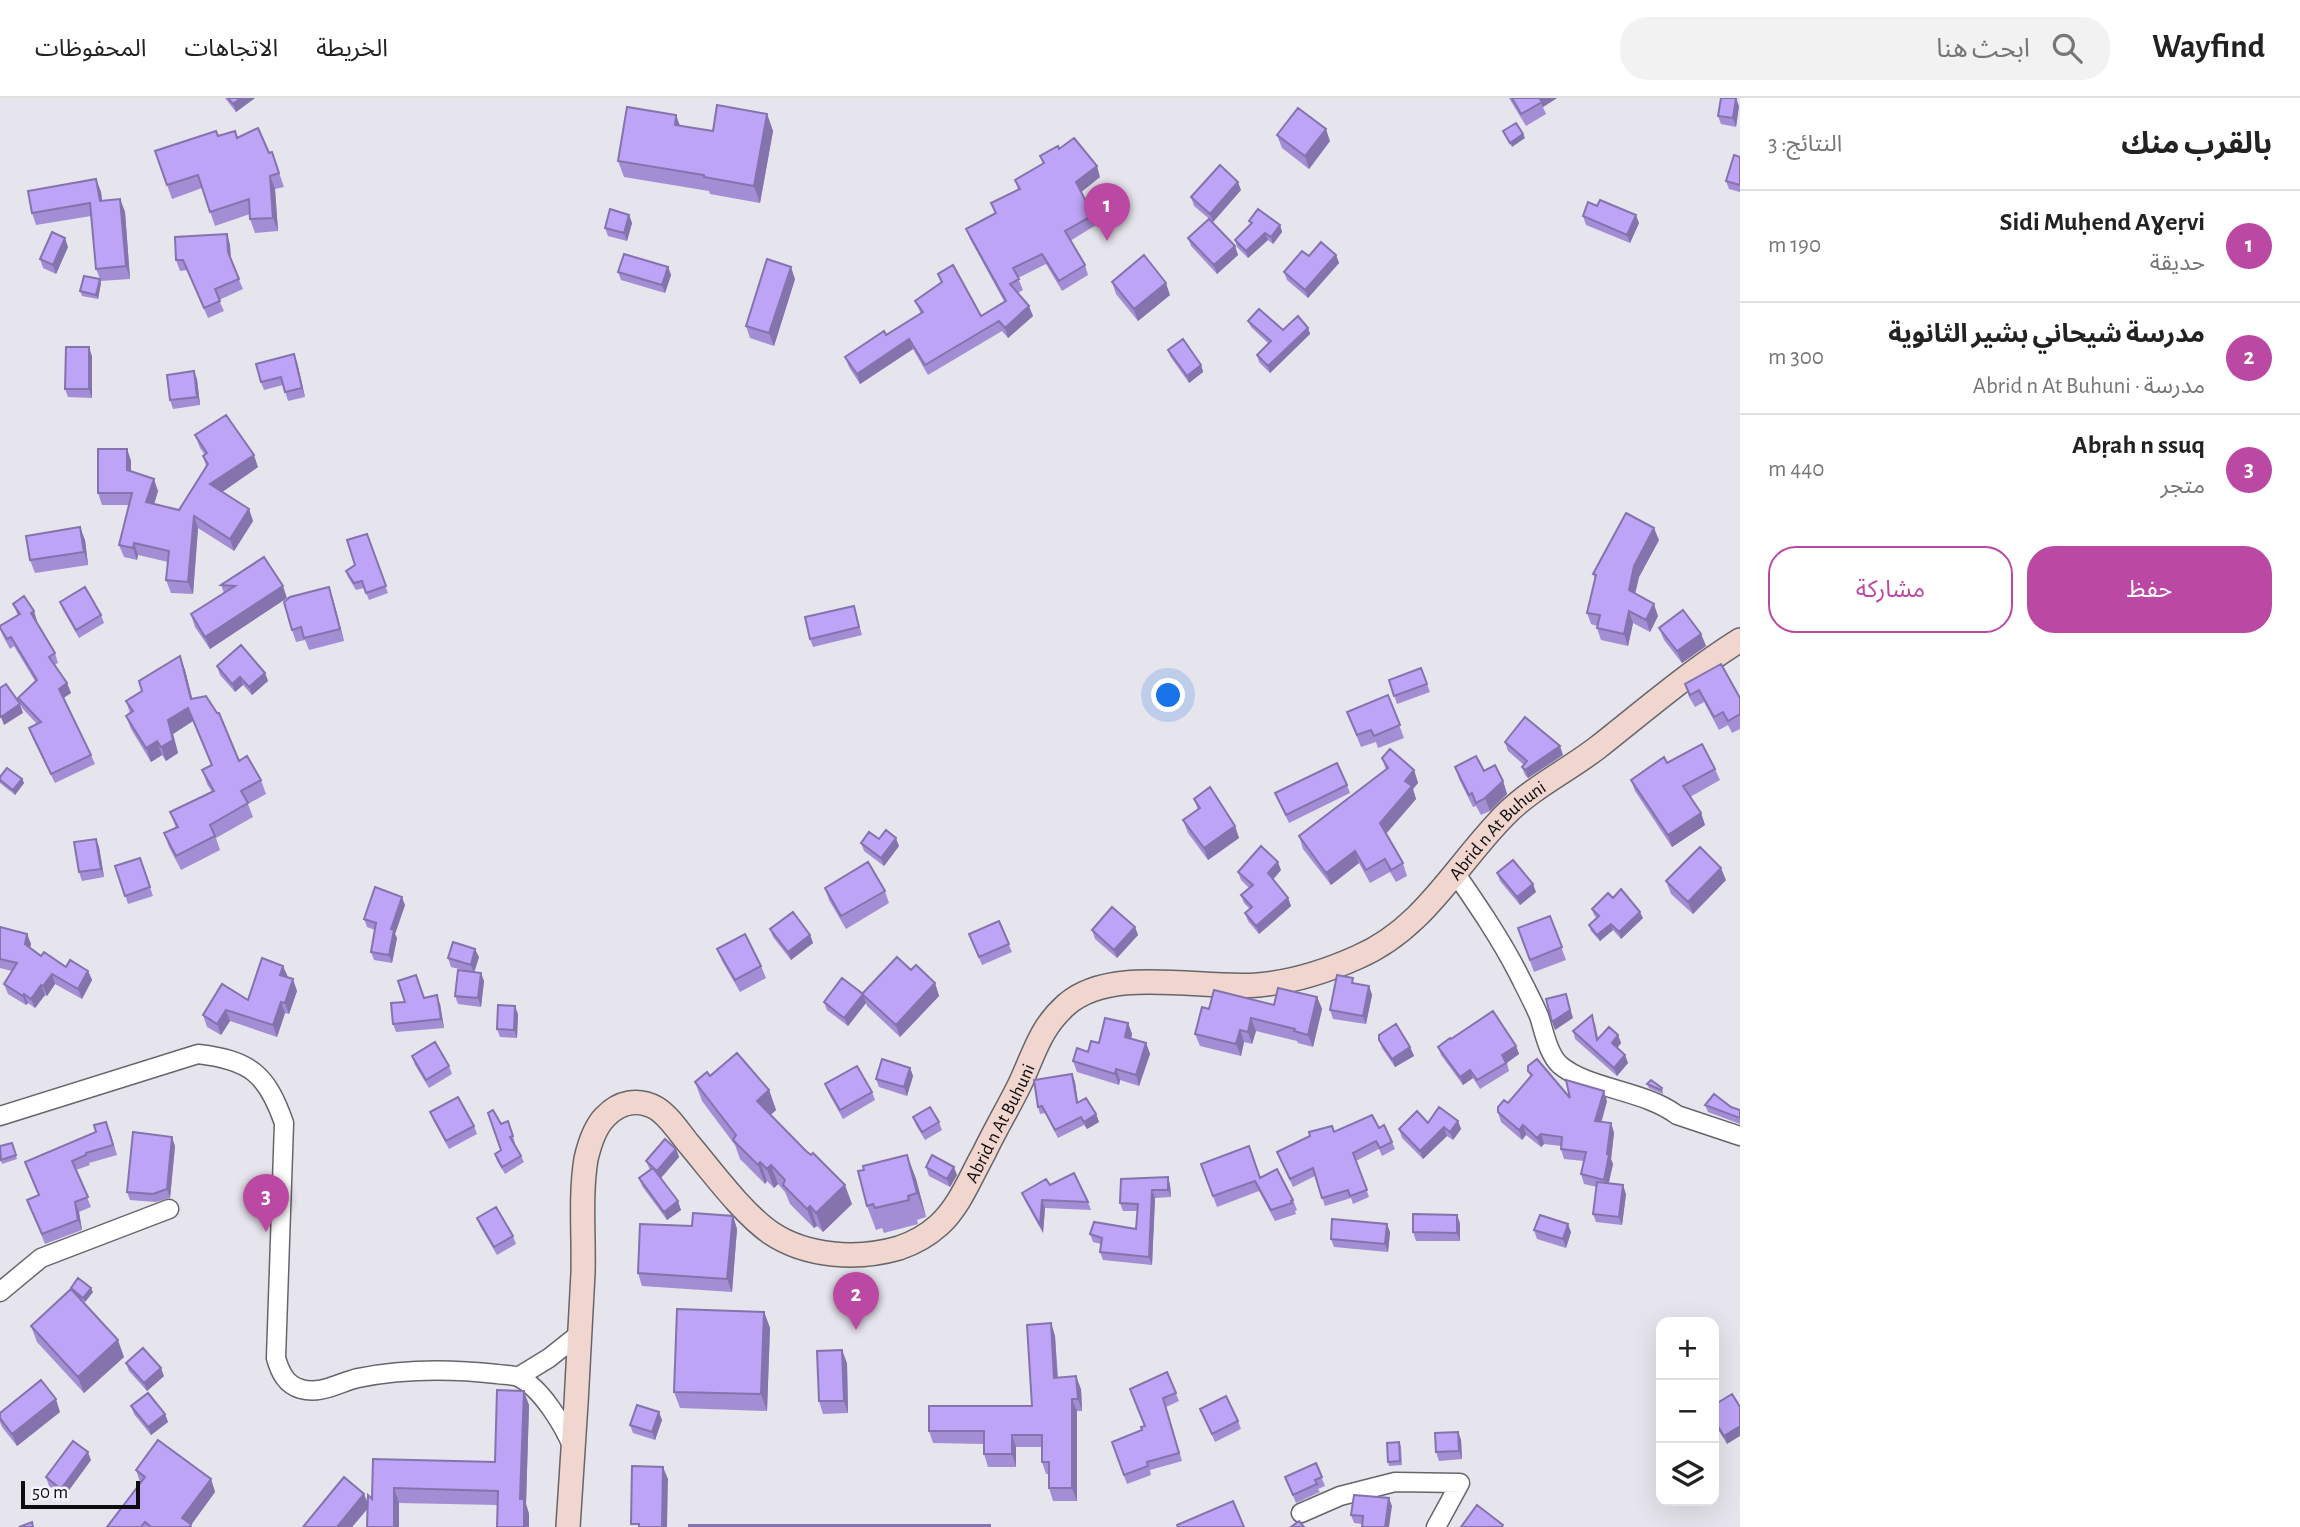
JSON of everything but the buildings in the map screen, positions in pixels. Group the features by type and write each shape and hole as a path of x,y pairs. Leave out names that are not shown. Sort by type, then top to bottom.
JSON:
{"street":[{"name":"Abrid n At Buhuni","path":"568,1527 587,1156 597,1129 606,1116 621,1104 639,1103 657,1109 732,1195 768,1231 787,1241 824,1254 876,1252 899,1248 920,1239 943,1222 961,1196 1018,1087 1045,1026 1074,998 1092,989 1112,986 1174,982 1233,986 1289,980 1354,959 1387,942 1413,921 1505,815 1530,793 1594,750 1677,683 1740,640"},
{"path":"1456,874 1506,951 1538,1015 1552,1053 1562,1067 1641,1096 1677,1115 1740,1136"},
{"path":"0,1116 198,1054 228,1057 255,1072 274,1095 284,1123 276,1358 280,1371 288,1382 300,1389 313,1391 356,1379 407,1372 518,1377 546,1402 573,1449"},
{"path":"0,1292 41,1258 169,1209"},
{"path":"518,1377 549,1358 578,1335"},
{"path":"1301,1513 1340,1496 1395,1482 1460,1483 1436,1527"}],"place":[{"name":"Sidi Muḥend Aɣeṛvi","path":"1107,241"},
{"name":"Abṛah n ssuq","path":"266,1232"},
{"name":"مدرسة شيحاني بشير الثانوية","path":"856,1330"}]}
